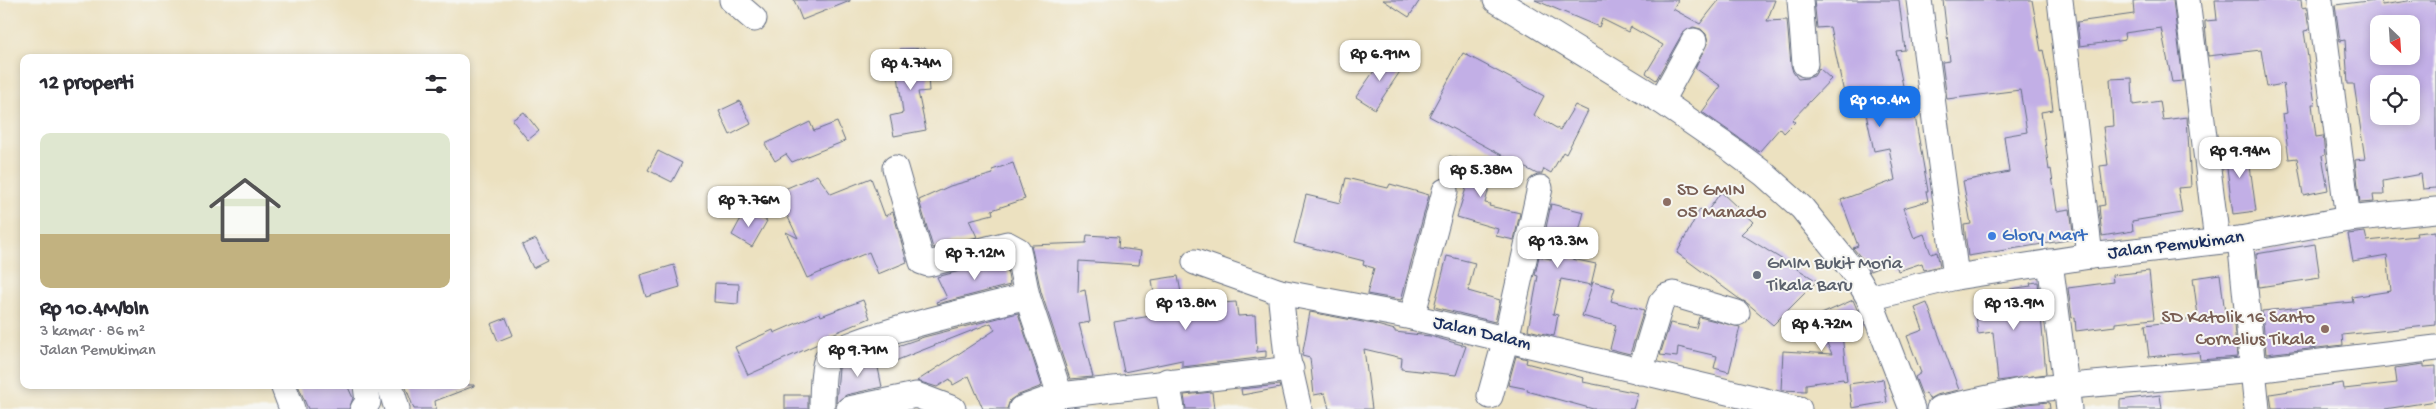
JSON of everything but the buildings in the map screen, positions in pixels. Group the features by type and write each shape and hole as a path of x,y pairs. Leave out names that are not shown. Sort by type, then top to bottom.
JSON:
{"street":[{"path":"732,0 754,19"},
{"path":"1496,0 1660,101 1764,174 1802,208 1853,271 1869,298 1912,409"},
{"path":"1800,0 1805,64"},
{"path":"1919,0 1956,278"},
{"path":"2060,0 2090,256"},
{"path":"2187,0 2228,240 2254,370 2257,409"},
{"path":"2320,0 2348,220"},
{"path":"1660,101 1694,41"},
{"path":"895,168 922,262 928,264 1007,244 1018,250 1028,296 1060,395"},
{"path":"1490,396 1506,340 1540,188"},
{"path":"1412,317 1445,192"},
{"name":"Jalan Pemukiman","path":"1869,298 1956,278 2050,262 2228,240 2348,220 2436,210"},
{"name":"Jalan Dalam","path":"1195,262 1280,292 1412,317 1798,409"},
{"path":"2050,262 2067,397"},
{"path":"1280,292 1287,356 1299,409"},
{"path":"1640,372 1661,303 1666,296 1673,294 1737,313"},
{"path":"825,408 826,363 832,354 881,333 1028,296"},
{"path":"1940,409 2025,390 2067,397 2254,370 2436,348"},
{"path":"1021,409 1060,395 1167,381 1291,369"},
{"path":"1167,381 1172,409"},
{"path":"284,389 292,409"},
{"path":"363,409 368,402 366,389"},
{"path":"391,389 397,409"},
{"path":"849,409 916,395 953,409"}],"place":[{"name":"SD GMIN 05 Manado","path":"1667,202"},
{"name":"Glory Mart","path":"1992,236"},
{"name":"GMIM Bukit Moria Tikala Baru","path":"1757,275"},
{"name":"SD Katolik 16 Santo Cornelius Tikala","path":"2325,329"}]}
